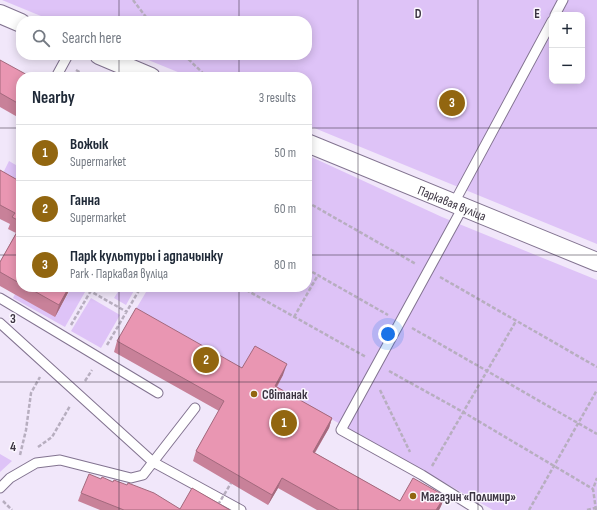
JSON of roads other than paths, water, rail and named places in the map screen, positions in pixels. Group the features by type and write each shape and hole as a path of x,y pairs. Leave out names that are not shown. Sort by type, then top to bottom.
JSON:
{"street":[{"path":"0,14 16,21"},
{"path":"111,60 139,72"},
{"name":"Паркавая вуліца","path":"312,145 597,262"}],"lane":[{"path":"557,12 563,0"},
{"path":"478,510 423,476 341,430 429,271 459,205 549,27"},
{"path":"59,72 65,60"},
{"path":"0,298 158,393"},
{"path":"0,323 153,462 241,510"},
{"path":"0,488 10,478 36,463 60,460 131,478 142,476 195,408"}],"place":[{"name":"Парк культуры і адпачынку","path":"452,103"},
{"name":"Ганна","path":"206,360"},
{"name":"Світанак","path":"254,394"},
{"name":"Вожык","path":"284,423"},
{"name":"Магазин «Полимир»","path":"413,496"}]}
